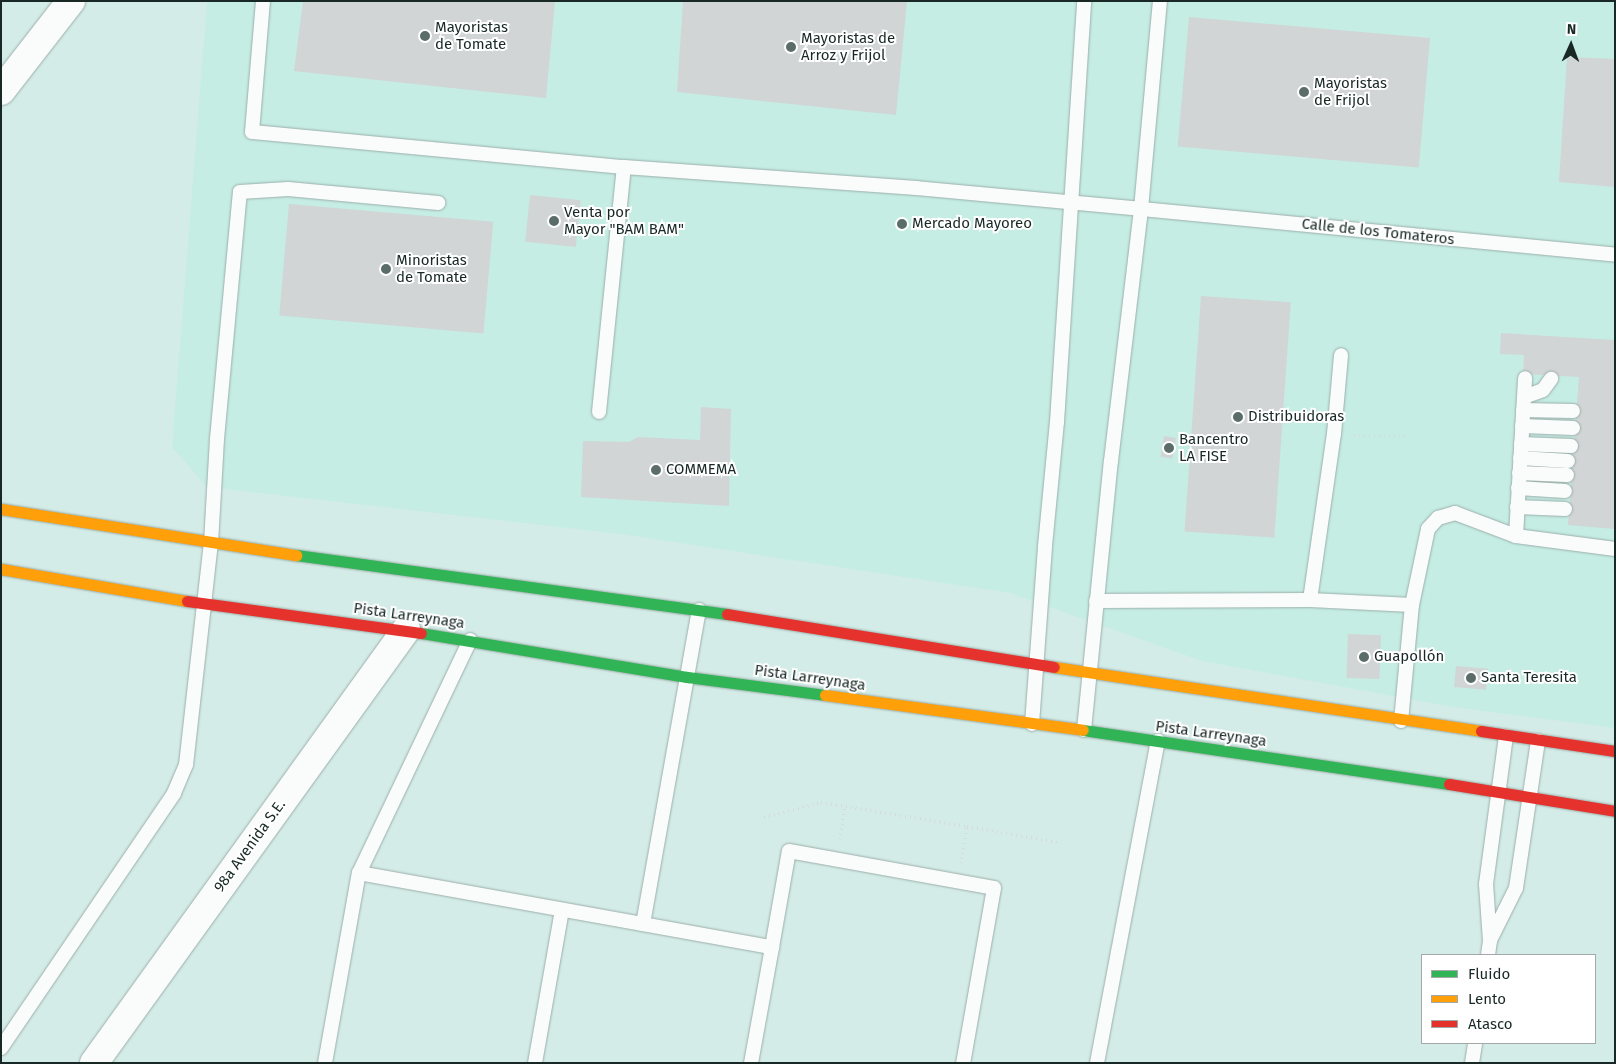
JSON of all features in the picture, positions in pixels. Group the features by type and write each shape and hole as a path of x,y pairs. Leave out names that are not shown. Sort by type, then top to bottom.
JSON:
{"main road":[{"path":"1,509 211,543 699,610 1037,665 1401,721 1615,751"},
{"name":"Pista Larreynaga","path":"1,569 204,604 406,630 687,676 1084,730 1531,796 1615,811"}],"street":[{"path":"1,91 71,1"},
{"name":"98a Avenida S.E.","path":"94,1063 406,630"}],"lane":[{"name":"Calle de los Tomateros","path":"263,1 252,132 624,167 916,188 1615,255"},
{"path":"1032,724 1045,546 1057,422 1072,204 1077,75 1084,1"},
{"path":"1084,730 1096,601 1141,209 1160,1"},
{"path":"599,412 624,167"},
{"path":"1,1048 174,793 186,765 211,543 217,439 240,192 288,189 438,203"},
{"path":"1310,600 1334,434 1341,355"},
{"path":"1516,536 1525,378"},
{"path":"1524,403 1543,390 1551,379"},
{"path":"1524,403 1573,411"},
{"path":"1522,426 1573,428"},
{"path":"1521,444 1571,446"},
{"path":"1519,473 1568,468 1520,458"},
{"path":"1518,488 1565,491"},
{"path":"1517,507 1565,509"},
{"path":"1401,721 1412,605 1428,529 1438,518 1455,514 1516,536 1615,549"},
{"path":"1096,601 1310,600 1412,605"},
{"path":"643,924 699,610"},
{"path":"325,1063 359,874 470,640"},
{"path":"1488,954 1490,941 1486,884 1506,736"},
{"path":"1097,1063 1158,741"},
{"path":"1490,941 1516,888 1538,741"},
{"path":"751,1063 789,851 994,888 963,1063"},
{"path":"359,874 772,947"},
{"path":"535,1063 562,910"},
{"path":"1472,1063 1475,1044"}],"path":[{"path":"1334,434 1407,436"},
{"path":"764,817 821,802 1058,842"},
{"path":"837,860 844,805"},
{"path":"958,881 967,826"}],"shaded area":[{"name":"Mercado Mayoreo","path":"207,1 1615,1 1615,728 1453,707 1202,661 1010,593 621,534 207,487 172,447"}],"building":[{"name":"Mayoristas de Tomate","path":"303,1 555,1 546,98 294,71"},
{"name":"Mayoristas de Arroz y Frijol","path":"683,1 907,1 896,115 677,92"},
{"name":"Mayoristas de Frijol","path":"1189,17 1430,38 1419,168 1178,147"},
{"path":"1567,57 1615,59 1615,187 1559,182"},
{"name":"Venta por Mayor \"BAM BAM\"","path":"530,195 581,200 576,247 525,242"},
{"name":"Minoristas de Tomate","path":"289,204 493,222 483,333 279,316"},
{"name":"Distribuidoras","path":"1201,296 1291,302 1274,538 1185,531"},
{"path":"1501,333 1615,340 1615,529 1568,525 1579,377 1523,374 1524,355 1500,354"},
{"name":"COMMEMA","path":"701,407 731,409 729,506 581,497 583,441 629,442 638,437 700,440"},
{"name":"Bancentro LA FISE","path":"1164,436 1176,438 1173,459 1161,457"},
{"name":"Guapollón","path":"1348,634 1381,635 1379,679 1346,678"},
{"name":"Santa Teresita","path":"1456,666 1488,669 1486,690 1454,687"}],"traffic: fast":[{"path":"296,555 727,614"},
{"path":"421,633 687,677 825,695"},
{"path":"1083,730 1449,784"}],"traffic: slow":[{"path":"1,509 296,555"},
{"path":"1,569 187,601"},
{"path":"1054,667 1481,731"},
{"path":"825,695 1083,730"}],"traffic: jam":[{"path":"187,601 421,633"},
{"path":"727,614 1054,667"},
{"path":"1481,731 1615,751"},
{"path":"1449,784 1615,811"}],"place":[{"name":"Mayoristas de Tomate","path":"425,36"},
{"name":"Mayoristas de Arroz y Frijol","path":"791,47"},
{"name":"Mayoristas de Frijol","path":"1304,92"},
{"name":"Venta por Mayor \"BAM BAM\"","path":"554,221"},
{"name":"Mercado Mayoreo","path":"902,224"},
{"name":"Minoristas de Tomate","path":"386,269"},
{"name":"Distribuidoras","path":"1238,417"},
{"name":"Bancentro LA FISE","path":"1169,448"},
{"name":"COMMEMA","path":"656,470"},
{"name":"Guapollón","path":"1364,657"},
{"name":"Santa Teresita","path":"1471,678"}]}
